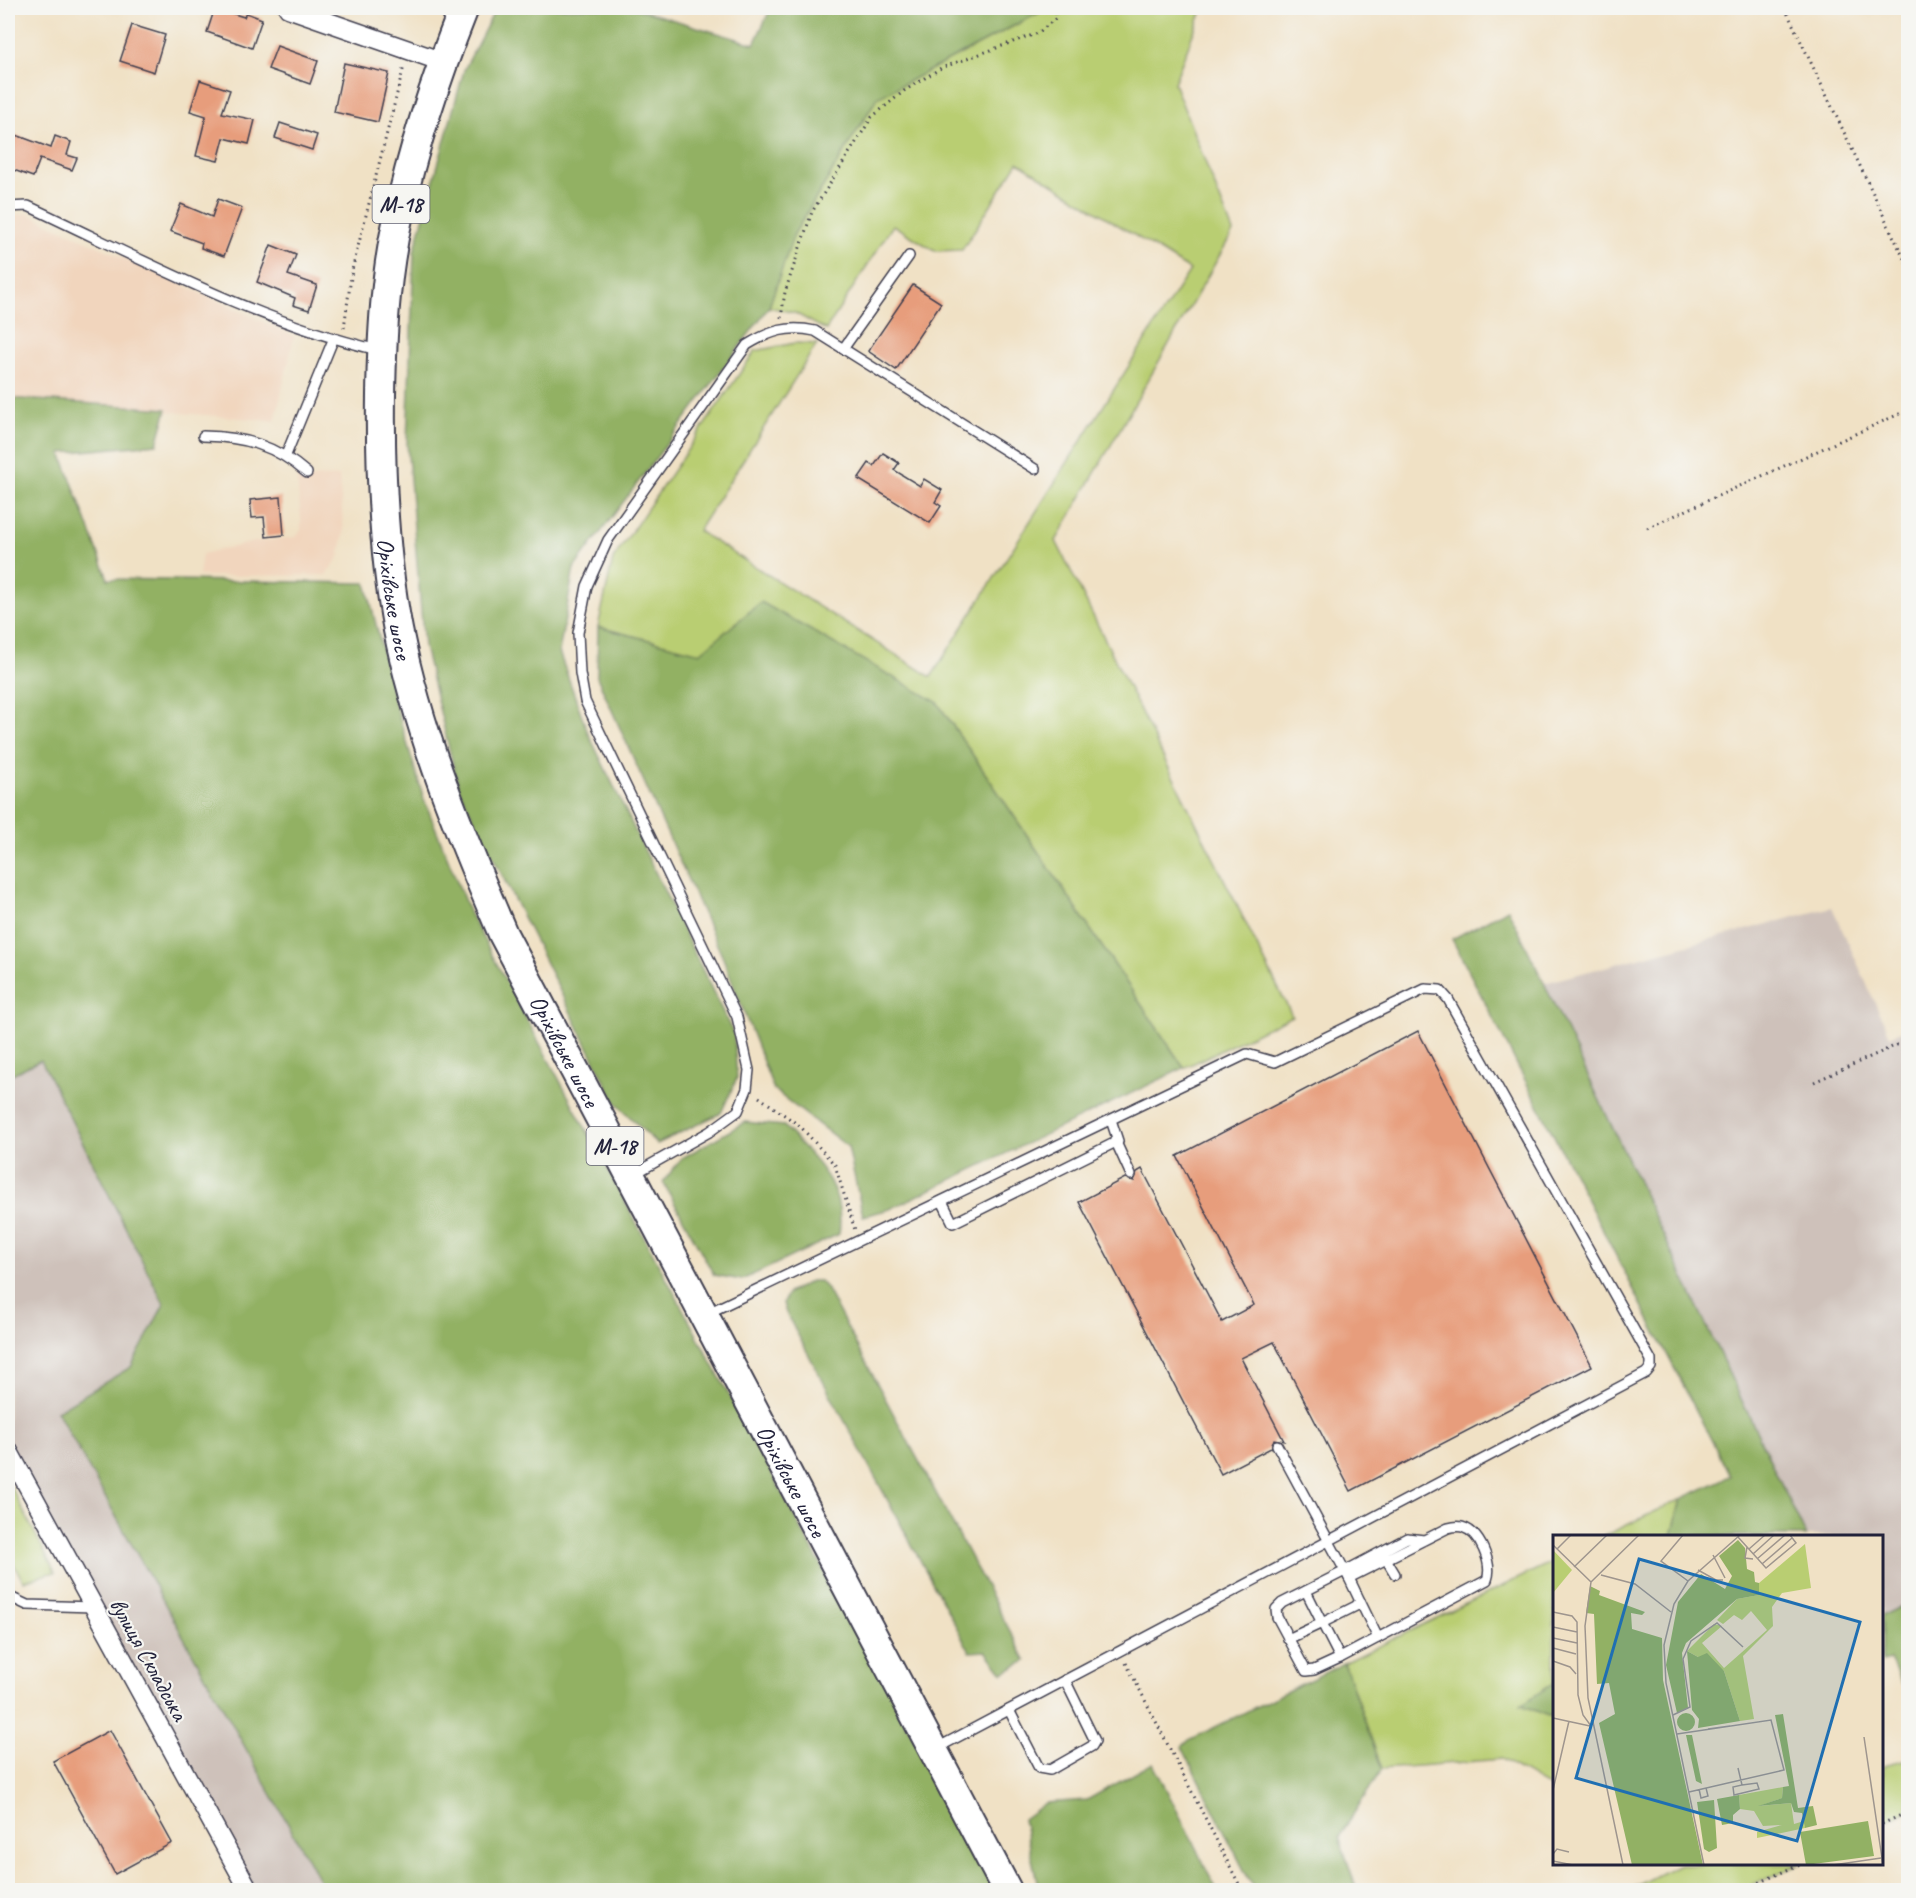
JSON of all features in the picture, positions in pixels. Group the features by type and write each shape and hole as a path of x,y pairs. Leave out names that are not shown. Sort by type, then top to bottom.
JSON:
{"highway":[{"name":"М-18","path":"382,351 387,282 397,220 417,139 443,62 465,8"},
{"name":"Оріхівське шосе","path":"382,351 380,454 386,558 399,632 418,705 462,838 503,934 1007,1890"}],"street":[{"path":"288,8 443,62"},
{"name":"вулиця Складська","path":"8,1450 249,1890"}],"lane":[{"path":"8,207 28,206 245,307 337,341 382,351"},
{"path":"843,349 909,256"},
{"path":"631,1176 709,1132 738,1111 747,1089 747,1053 737,1017 585,701 580,673 578,633 587,586 608,540 747,345 770,332 779,330 798,327 815,331 1035,469"},
{"path":"286,455 337,341"},
{"path":"203,436 235,437 286,455 307,473"},
{"path":"704,1315 1248,1054 1275,1062 1425,989 1440,990 1454,1009 1651,1360 1652,1367 1647,1373 933,1750"},
{"path":"942,1201 953,1223 1115,1140 1118,1141 1119,1136 1111,1120"},
{"path":"1115,1140 1131,1175"},
{"path":"1276,1445 1347,1573 1378,1638"},
{"path":"1460,1526 1470,1531 1488,1562 1490,1571 1486,1580 1340,1658 1314,1670 1306,1671 1277,1617 1276,1609 1306,1591 1386,1559 1448,1528 1460,1526"},
{"path":"1347,1573 1407,1538 1424,1540"},
{"path":"1386,1559 1395,1574"},
{"path":"1306,1591 1340,1658"},
{"path":"8,1596 27,1605 93,1607"},
{"path":"1288,1639 1356,1606 1360,1601"},
{"path":"1009,1710 1039,1768 1050,1770 1092,1746 1095,1741 1065,1680"}],"path":[{"path":"779,330 785,292 812,212 872,117 904,91 941,68 1038,33 1056,18 1055,8"},
{"path":"1785,8 1908,267"},
{"path":"337,341 352,270 408,50"},
{"path":"1647,528 1908,410"},
{"path":"1814,1082 1908,1040"},
{"path":"747,1089 800,1125 835,1165 859,1241"},
{"path":"1119,1651 1242,1890"},
{"path":"1883,1823 1908,1813"},
{"path":"1743,1890 1796,1865"}],"shaded area":[{"path":"28,214 294,336 275,421 8,398 8,216"},
{"path":"339,476 344,533 339,557 326,575 199,576 202,554 254,542 296,537 301,530 297,479"},
{"path":"1832,907 1890,1036 1908,1028 1908,1603 1883,1616 1883,1535 1806,1535 1544,983"},
{"path":"41,1060 164,1304 131,1367 57,1411 325,1890 249,1890 8,1450 8,1076"}],"green space":[{"path":"496,8 634,8 754,44 771,8 1041,8 1042,11 877,98 794,234 769,307 574,568 559,652 588,733 734,1035 737,1078 721,1113 657,1144 616,1103 459,789 424,647 407,443 414,252 464,70"},
{"path":"1041,8 1203,8 1174,83 1233,232 1056,541 1292,1016 1184,1068 937,702 700,653 598,627 613,559 755,351 795,343 817,344 698,531 931,677 1190,270 1018,162 962,250 935,251 893,225 826,330 795,313 769,307 794,234 877,98 1041,12"},
{"path":"8,398 167,409 157,444 61,453 108,579 366,583 395,703 424,799 470,914 996,1890 325,1890 57,1411 131,1367 164,1304 41,1060 8,1076"},
{"path":"761,602 937,702 1184,1068 890,1209 863,1216 848,1147 774,1090 723,958 597,677 598,627 700,653"},
{"path":"1508,909 1806,1535 1672,1535 1681,1499 1730,1476 1452,939"},
{"path":"745,1122 784,1126 825,1174 838,1201 840,1216 839,1234 742,1280 714,1275 663,1182 682,1158"},
{"path":"811,1281 820,1281 826,1288 1026,1661 1003,1673 986,1651 970,1652 786,1313 783,1303 788,1293"},
{"path":"8,1481 55,1572 23,1581 8,1553"},
{"path":"1681,1499 1672,1535 1606,1535"},
{"path":"1553,1561 1553,1684 1522,1705 1549,1716 1553,1714 1553,1789 1502,1759 1382,1769 1344,1663"},
{"path":"1908,1603 1908,1696 1890,1660 1883,1662 1883,1616"},
{"path":"1344,1663 1382,1769 1339,1837 1357,1890 1254,1890 1182,1747 1189,1740"},
{"path":"1553,1684 1553,1714 1549,1716 1521,1705"},
{"path":"1908,1760 1908,1811 1883,1824 1883,1766"},
{"path":"1153,1763 1217,1890 1039,1890 1023,1819 1045,1803 1087,1800"},
{"path":"1677,1865 1798,1865 1743,1890 1629,1890"}],"building":[{"path":"215,8 244,17 246,13 262,19 252,48 207,32"},
{"path":"132,25 165,35 154,72 120,61"},
{"path":"277,46 318,61 310,84 268,69"},
{"path":"344,63 389,73 378,122 334,112"},
{"path":"200,80 230,90 222,113 255,120 249,144 224,138 218,161 196,156 206,116 190,111"},
{"path":"280,123 317,135 312,150 275,138"},
{"path":"8,132 51,148 55,136 71,142 67,155 77,158 72,170 40,159 33,177 8,168"},
{"path":"218,199 242,208 224,256 201,248 202,243 170,231 181,204 212,217"},
{"path":"271,245 296,255 288,275 317,285 309,310 293,305 295,298 257,282"},
{"path":"913,285 941,303 896,370 868,351"},
{"path":"883,453 899,463 894,470 920,486 924,479 942,490 935,502 941,506 930,523 858,479 869,463 874,466"},
{"path":"281,497 284,535 266,537 264,517 252,518 250,500"},
{"path":"1418,1031 1592,1366 1351,1491 1274,1342 1241,1358 1284,1441 1274,1439 1271,1448 1221,1474 1079,1202 1125,1178 1134,1181 1137,1172 1142,1169 1222,1322 1254,1305 1177,1156"},
{"path":"110,1730 172,1843 115,1874 53,1761"}]}
